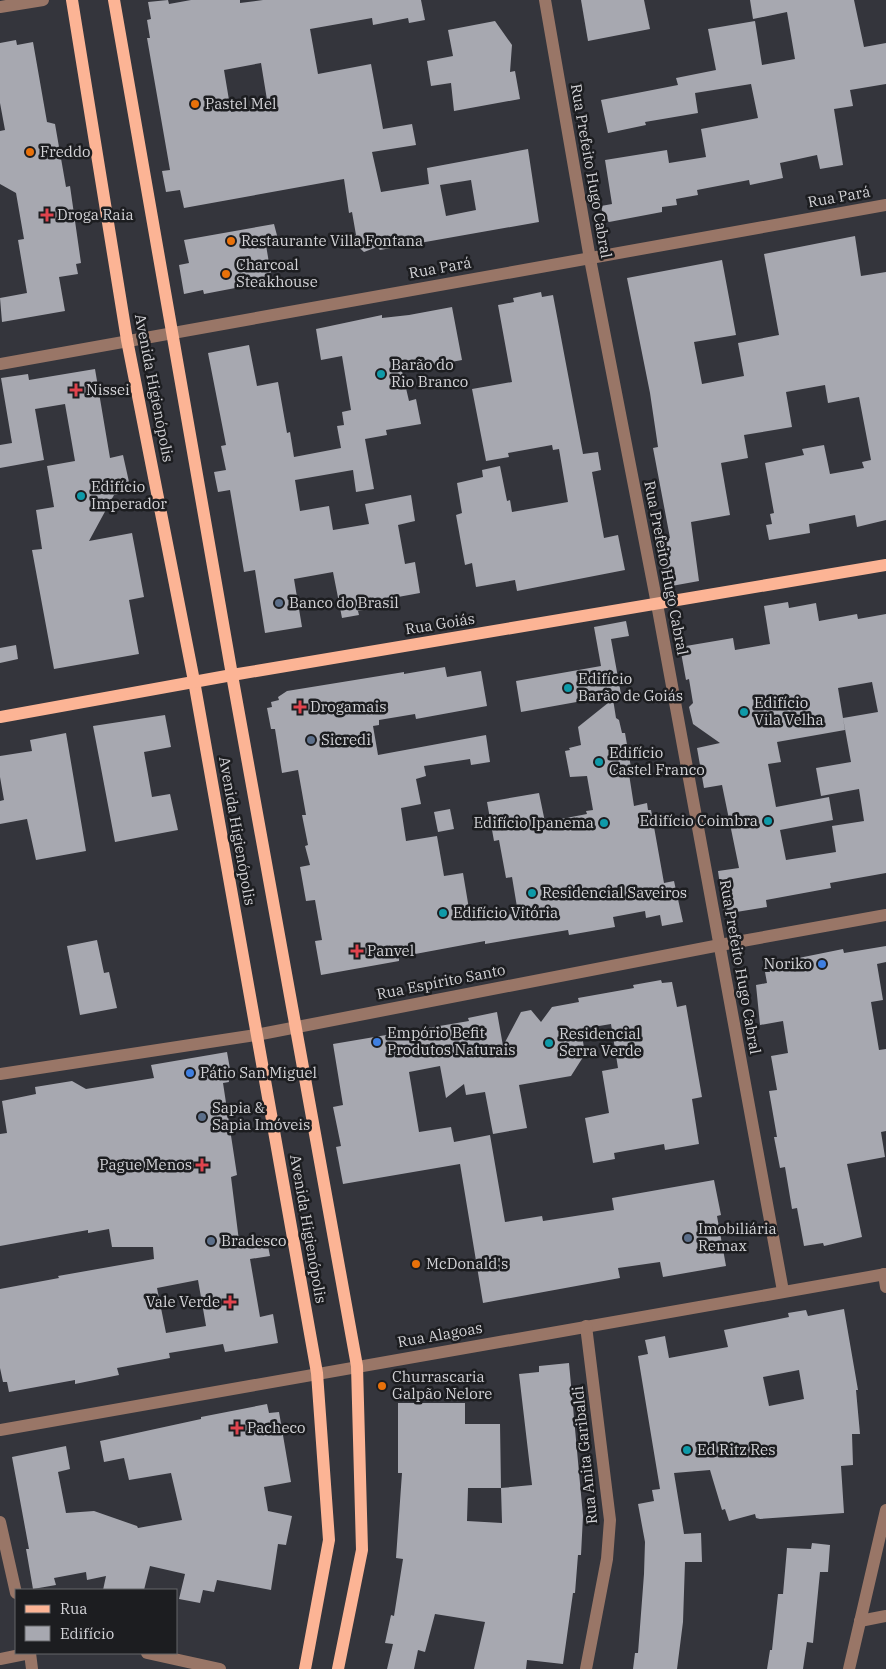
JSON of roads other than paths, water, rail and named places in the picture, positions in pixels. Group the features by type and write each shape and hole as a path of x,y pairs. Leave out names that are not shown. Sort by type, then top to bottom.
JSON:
{"main road":[{"name":"Avenida Higienópolis","path":"72,0 127,340 194,681 317,1373 329,1540 306,1669"},
{"name":"Avenida Higienópolis","path":"114,0 232,675 357,1366 362,1550 338,1669"},
{"name":"Rua Goiás","path":"0,717 194,681 886,565"}],"street":[{"path":"0,7 43,0"},
{"name":"Rua Prefeito Hugo Cabral","path":"545,0 590,258 657,604 783,1290"},
{"name":"Rua Pará","path":"0,364 173,331 886,205"},
{"name":"Rua Espírito Santo","path":"0,1074 256,1035 720,945 886,916"},
{"path":"885,1274 886,1287"},
{"name":"Rua Alagoas","path":"0,1430 783,1290 885,1274"},
{"name":"Rua Anita Garibaldi","path":"586,1326 610,1520 607,1559 586,1669"},
{"path":"849,1669 886,1510"},
{"path":"0,1522 15,1589"},
{"path":"860,1621 886,1616"},
{"path":"0,1659 25,1654"},
{"path":"30,1654 32,1669"},
{"path":"151,1654 220,1669"}],"place":[{"name":"Pastel Mel","path":"195,104"},
{"name":"Freddo","path":"30,152"},
{"name":"Droga Raia","path":"47,215"},
{"name":"Restaurante Villa Fontana","path":"231,241"},
{"name":"Charcoal Steakhouse","path":"226,274"},
{"name":"Barão do Rio Branco","path":"381,374"},
{"name":"Nissei","path":"76,390"},
{"name":"Edifício Imperador","path":"81,496"},
{"name":"Banco do Brasil","path":"279,603"},
{"name":"Edifício Barão de Goiás","path":"568,688"},
{"name":"Drogamais","path":"300,707"},
{"name":"Edifício Vila Velha","path":"744,712"},
{"name":"Sicredi","path":"311,740"},
{"name":"Edifício Castel Franco","path":"599,762"},
{"name":"Edifício Coimbra","path":"768,821"},
{"name":"Edifício Ipanema","path":"604,823"},
{"name":"Residencial Saveiros","path":"532,893"},
{"name":"Edifício Vitória","path":"443,913"},
{"name":"Panvel","path":"357,951"},
{"name":"Noriko","path":"822,964"},
{"name":"Empório Befit Produtos Naturais","path":"377,1042"},
{"name":"Residencial Serra Verde","path":"549,1043"},
{"name":"Pátio San Miguel","path":"190,1073"},
{"name":"Sapia & Sapia Imóveis","path":"202,1117"},
{"name":"Pague Menos","path":"202,1165"},
{"name":"Imobiliária Remax","path":"688,1238"},
{"name":"Bradesco","path":"211,1241"},
{"name":"McDonald's","path":"416,1264"},
{"name":"Vale Verde","path":"230,1302"},
{"name":"Churrascaria Galpão Nelore","path":"382,1386"},
{"name":"Pacheco","path":"237,1428"},
{"name":"Ed Ritz Res","path":"687,1450"}]}
